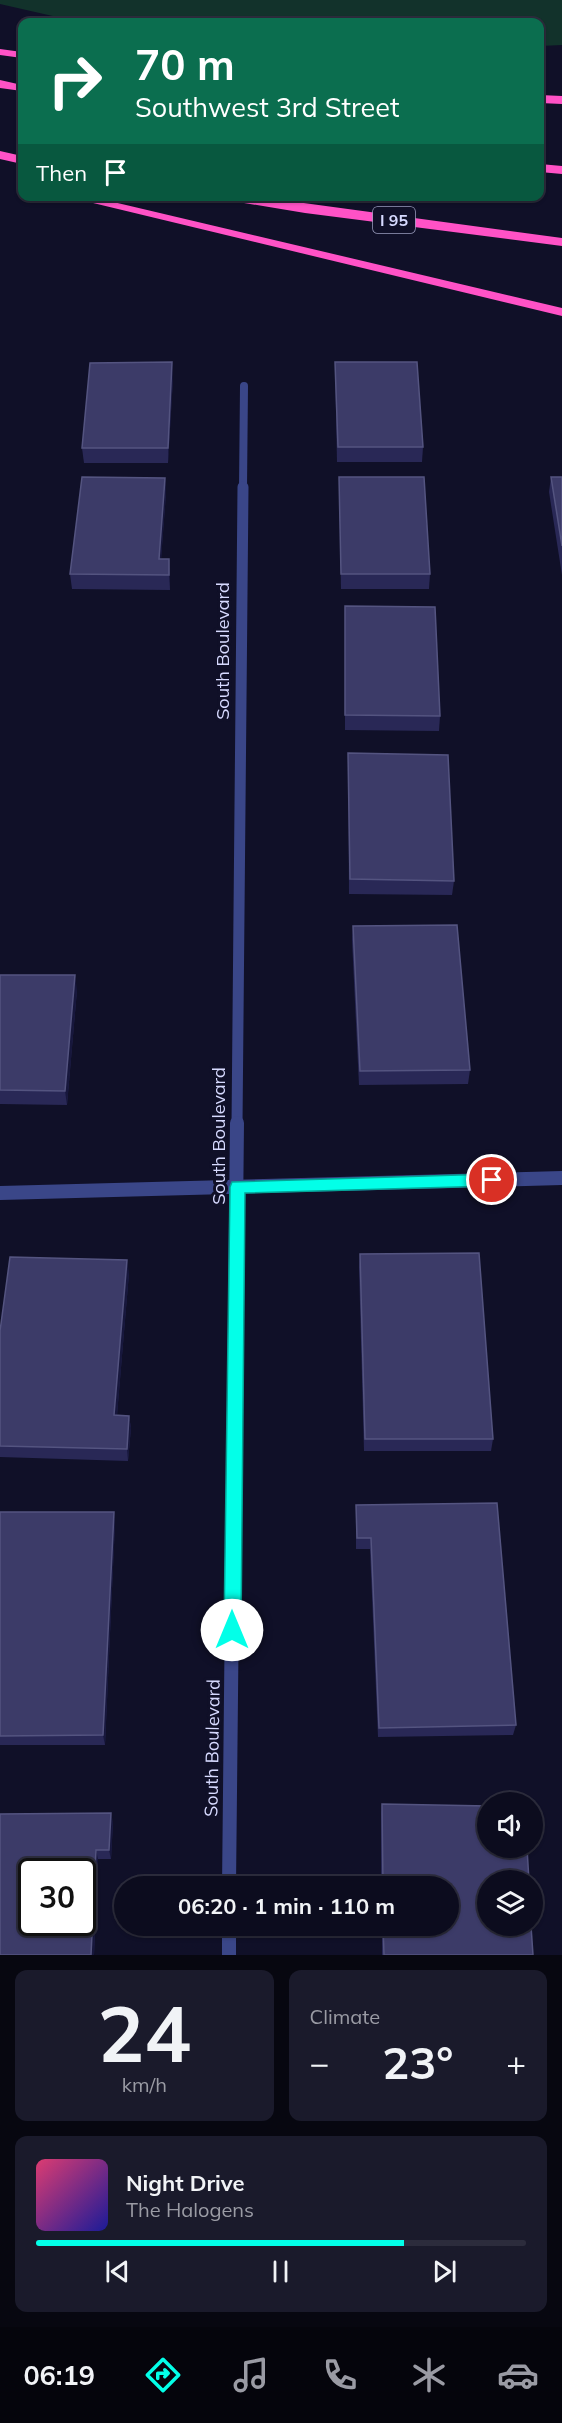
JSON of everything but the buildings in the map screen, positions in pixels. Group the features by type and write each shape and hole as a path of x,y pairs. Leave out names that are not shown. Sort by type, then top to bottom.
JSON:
{"highway":[{"path":"0,52 18,54"},
{"path":"0,84 18,87"},
{"path":"544,99 562,100"},
{"path":"0,155 18,160"},
{"path":"544,168 562,170"},
{"path":"91,201 562,312"},
{"name":"I 95","path":"256,201 562,242"}],"street":[{"name":"South Boulevard","path":"230,1876 244,386"},
{"path":"0,1193 562,1178"},
{"path":"229,1936 229,1955"}],"green space":[{"path":"0,0 562,0 562,45 544,46 544,18 61,18 0,4"}],"route":[{"path":"232,1630 238,1187 492,1180"}]}
